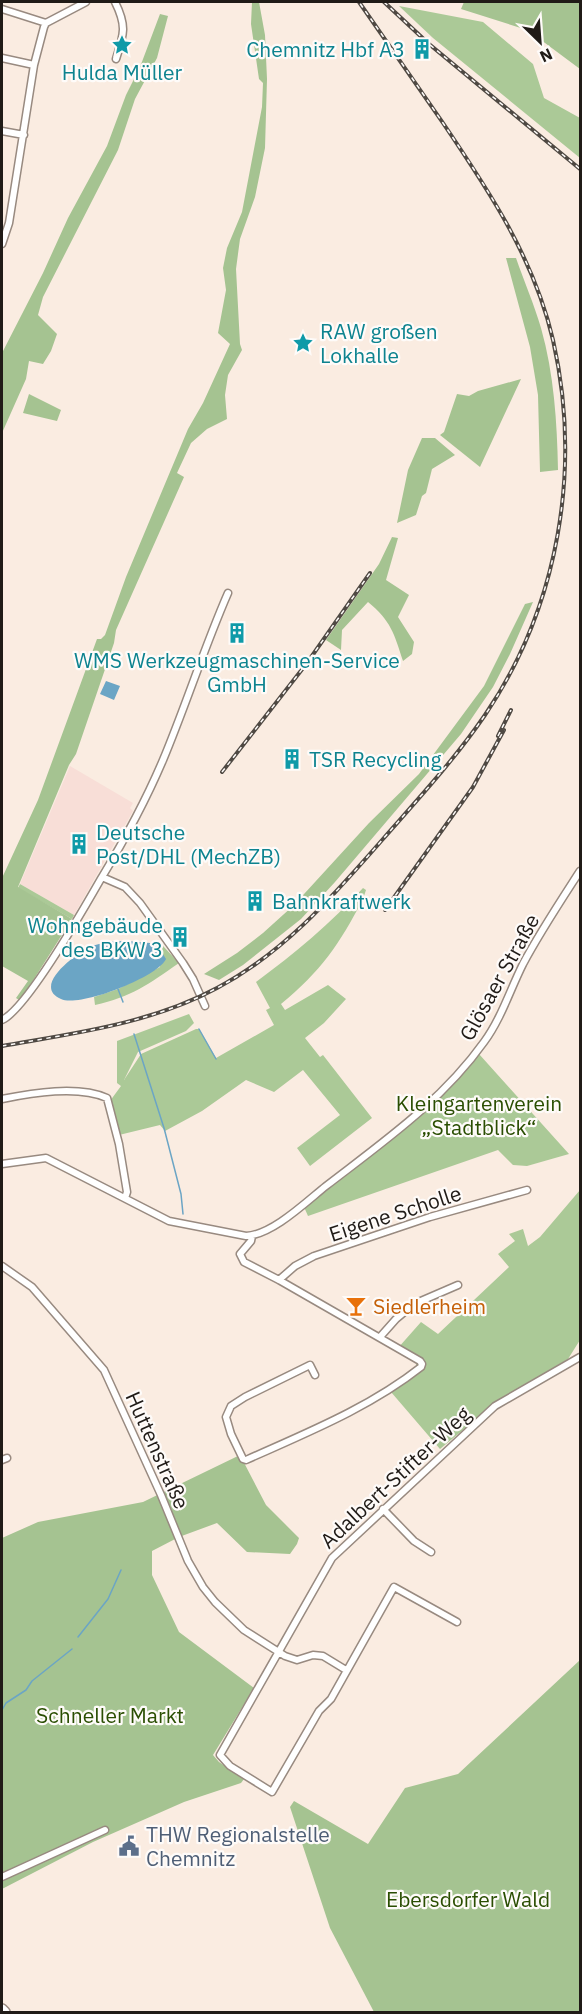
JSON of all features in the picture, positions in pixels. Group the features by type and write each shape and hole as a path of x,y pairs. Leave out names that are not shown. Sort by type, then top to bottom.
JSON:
{"street":[{"path":"2,244 9,223 34,65 44,27 46,23 86,2"},
{"path":"115,2 123,19 124,30 116,59"},
{"path":"2,9 46,23"},
{"path":"2,58 34,65"},
{"path":"2,131 24,135"},
{"path":"2,1020 12,1014 32,988 67,935 137,816 164,758 228,593"},
{"name":"Glösaer Straße","path":"252,1236 286,1218 388,1139 431,1101 466,1065 490,1032 523,964 580,871"},
{"path":"102,877 125,887 140,903 184,965 205,1006"},
{"path":"2,1099 46,1092 92,1093 107,1098 119,1144 127,1192 125,1198"},
{"path":"2,1164 46,1158 169,1221 252,1236 251,1241 240,1254 244,1262 420,1361 421,1367 391,1390 337,1418 246,1460 243,1459 226,1417 231,1406 310,1365 315,1375"},
{"name":"Eigene Scholle","path":"279,1280 296,1266 314,1256 430,1217 527,1190"},
{"name":"Huttenstraße","path":"2,1266 32,1287 104,1370 161,1495 188,1561 203,1587 227,1616 278,1652"},
{"path":"380,1337 414,1304 458,1285"},
{"name":"Adalbert-Stifter-Weg","path":"346,1670 331,1699 319,1711 272,1792 230,1766 220,1755 332,1558 495,1406 580,1357"},
{"path":"383,1509 414,1541 431,1552"},
{"path":"278,1652 297,1660 313,1655 322,1656 346,1670 394,1587 457,1622"},
{"path":"2,1877 105,1830"},
{"path":"2,2008 5,2013"}],"shaded area":[{"path":"70,766 133,803 130,808 133,811 74,915 20,884"}],"green space":[{"path":"252,2 259,2 265,35 267,79 265,148 255,197 240,239 236,269 242,350 228,375 225,395 227,419 207,429 191,443 177,473 184,477 116,630 114,643 76,754 69,765 18,887 72,919 19,1000 16,998 28,981 2,966 2,878 38,800 97,639 105,635 126,577 188,429 203,403 230,344 218,333 226,290 223,268 227,248 242,212 262,107 263,83 259,79 251,24"},
{"path":"464,2 580,2 580,69 541,40 543,35 461,9"},
{"path":"399,6 483,22 533,64 544,98 580,118 580,158 433,38"},
{"path":"160,14 168,16 157,58 135,99 118,150 43,297 38,315 57,334 51,351 43,364 29,361 26,379 2,433 2,353 68,218 107,146"},
{"path":"506,258 516,258 541,328 554,398 558,470 540,472 538,395 530,347"},
{"path":"521,379 480,467 440,435 444,432 457,394 469,396 478,391"},
{"path":"29,394 61,410 57,421 23,413"},
{"path":"422,438 435,438 455,455 432,469 426,493 422,496 416,515 397,523 408,470"},
{"path":"392,537 398,538 386,580 409,595 398,617 414,642 412,654 403,661 391,628 382,615 368,602 342,630 341,650 326,640 379,564"},
{"path":"533,602 493,687 461,734 335,882 301,919 243,965 219,980 204,974 237,953 294,905 369,823 419,774 484,686 525,604"},
{"path":"20,884 74,915 72,919 18,888"},
{"path":"363,888 366,890 363,899 337,944 307,980 281,1004 285,1010 328,985 346,999 324,1023 305,1038 320,1057 323,1055 372,1118 310,1166 297,1148 340,1115 303,1070 274,1092 246,1080 202,1111 165,1131 160,1125 119,1135 110,1101 121,1086 117,1083 117,1041 189,1014 194,1023 186,1031 138,1052 124,1080 141,1054 196,1029 199,1029 216,1058 274,1025 266,1010 270,1008 256,982 312,938"},
{"path":"163,946 179,963 139,989 95,1005 94,997 118,989 160,967"},
{"name":"Kleingartenverein „Stadtblick“","path":"479,1054 569,1154 527,1166 513,1165 498,1150 308,1216 304,1207 416,1119 449,1088"},
{"path":"580,1190 580,1340 568,1359 497,1402 440,1449 391,1392 416,1366 416,1362 398,1348 421,1322 438,1334 509,1267 498,1254 515,1241 509,1234 523,1229 528,1246 540,1237"},
{"name":"Schneller Markt","path":"240,1455 266,1505 299,1538 290,1554 247,1552 217,1523 179,1537 152,1551 152,1575 179,1632 254,1688 213,1755 219,1762 244,1779 241,1783 184,1802 93,1842 2,1889 2,1538 38,1522 143,1502"},
{"name":"Ebersdorfer Wald","path":"580,1660 580,2012 374,2012 330,1928 290,1807 294,1801 368,1844 405,1788 458,1774"}],"water":[{"path":"106,681 120,686 114,700 100,694"},
{"path":"127,941 150,943 162,948 161,951 166,959 149,974 100,995 70,1001 61,999 53,993 51,986 54,978 59,970 76,956 99,944"}],"waterway":[{"path":"118,989 123,1002"},
{"path":"199,1029 216,1059"},
{"path":"134,1034 164,1128 181,1194 183,1214"},
{"path":"78,1637 108,1599 121,1570"},
{"path":"2,1710 6,1703 26,1690 32,1681 72,1649"}],"railway":[{"path":"2,1046 139,1019 192,1000 217,988 265,958 326,902 449,763 485,715 510,673 531,628 547,582 558,535 564,486 565,437 561,388 553,340 545,310 522,253 493,200 460,148 359,2"},
{"path":"384,2 429,44 580,169"},
{"path":"222,772 307,663 370,573"},
{"path":"498,736 511,710"},
{"path":"385,910 473,787 504,730"}],"place":[{"name":"Hulda Müller","path":"122,45"},
{"name":"Chemnitz Hbf A3","path":"422,49"},
{"name":"RAW großen Lokhalle","path":"303,343"},
{"name":"WMS Werkzeugmaschinen-Service GmbH","path":"237,633"},
{"name":"TSR Recycling","path":"292,759"},
{"name":"Deutsche Post/DHL (MechZB)","path":"79,844"},
{"name":"Bahnkraftwerk","path":"255,901"},
{"name":"Wohngebäude des BKW 3","path":"180,937"},
{"name":"Siedlerheim","path":"356,1306"},
{"name":"THW Regionalstelle Chemnitz","path":"129,1846"}]}
